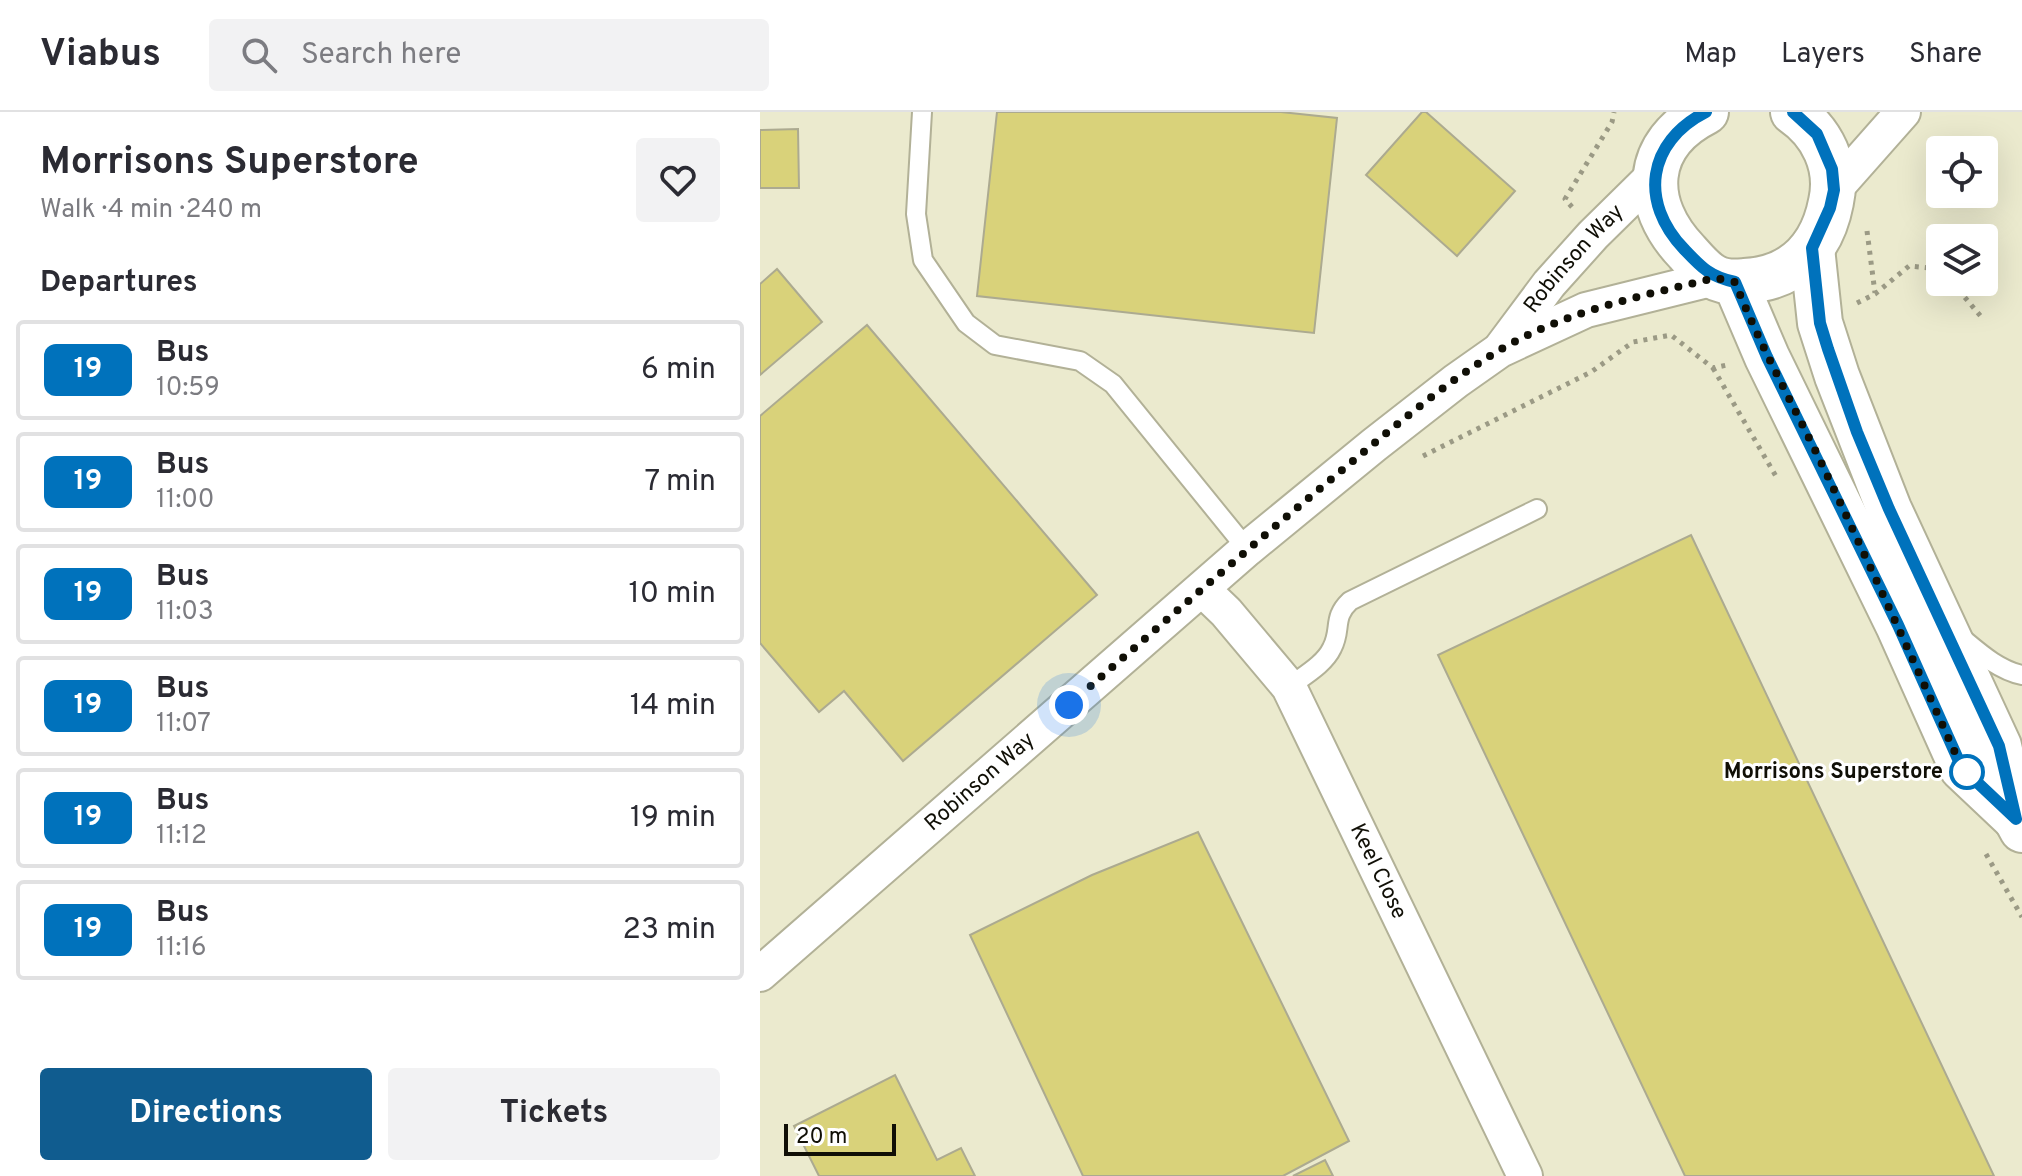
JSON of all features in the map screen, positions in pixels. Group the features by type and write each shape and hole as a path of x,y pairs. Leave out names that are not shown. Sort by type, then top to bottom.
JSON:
{"street":[{"path":"1706,112 1664,142 1655,193 1659,211 1669,233 1725,280 1767,357 1898,625 1962,768 2019,825"},
{"path":"1725,280 1773,278 1791,269 1812,248 1826,222 1834,190 1832,169 1817,134 1793,112"},
{"path":"1834,190 1903,112"},
{"name":"Robinson Way","path":"1500,350 1664,142"},
{"path":"1812,248 1820,323 1857,432 1937,616 1999,746 2019,825"},
{"name":"Robinson Way","path":"760,974 1247,549 1385,435 1500,350 1586,310 1725,280"},
{"name":"Keel Close","path":"1202,589 1236,623 1289,687 1525,1176"}],"lane":[{"path":"922,112 916,214 923,260 966,323 995,345 1080,361 1113,384 1247,549"},
{"path":"1289,687 1317,666 1332,648 1339,611 1350,601 1537,509"},
{"path":"1937,616 1983,657 2022,675"}],"path":[{"path":"1875,294 1909,266 1926,268"},
{"path":"1964,296 1983,319"}],"building":[{"path":"997,112 1281,112 1337,118 1314,333 977,296"},
{"path":"1422,112 1426,112 1515,191 1457,256 1366,175"},
{"path":"798,129 799,188 760,188 760,130"},
{"path":"777,269 822,322 760,375 760,284"},
{"path":"867,325 1097,595 903,761 844,691 819,712 760,643 760,416"},
{"path":"1691,535 1994,1176 1685,1176 1438,655"},
{"path":"1198,832 1349,1141 1283,1176 1083,1176 970,935 1092,875"},
{"path":"895,1075 937,1160 961,1148 975,1176 819,1176 794,1126"},
{"path":"1325,1160 1333,1176 1293,1176"}],"bus line":[{"name":"19","path":"1706,112 1681,128 1668,141 1655,174 1659,211 1669,233 1696,262 1715,278 1735,282 1767,357 1817,454 1962,768 2016,819 1999,746 1889,509 1857,432 1828,349 1820,323 1812,248 1830,208 1834,190 1832,169 1817,134 1793,112"}],"place":[{"name":"Morrisons Superstore","path":"1967,772"}],"route":[{"path":"1069,705 1247,549 1353,462 1500,350 1586,310 1715,278 1735,282 1767,357 1817,454 1962,768 1967,772"}]}
